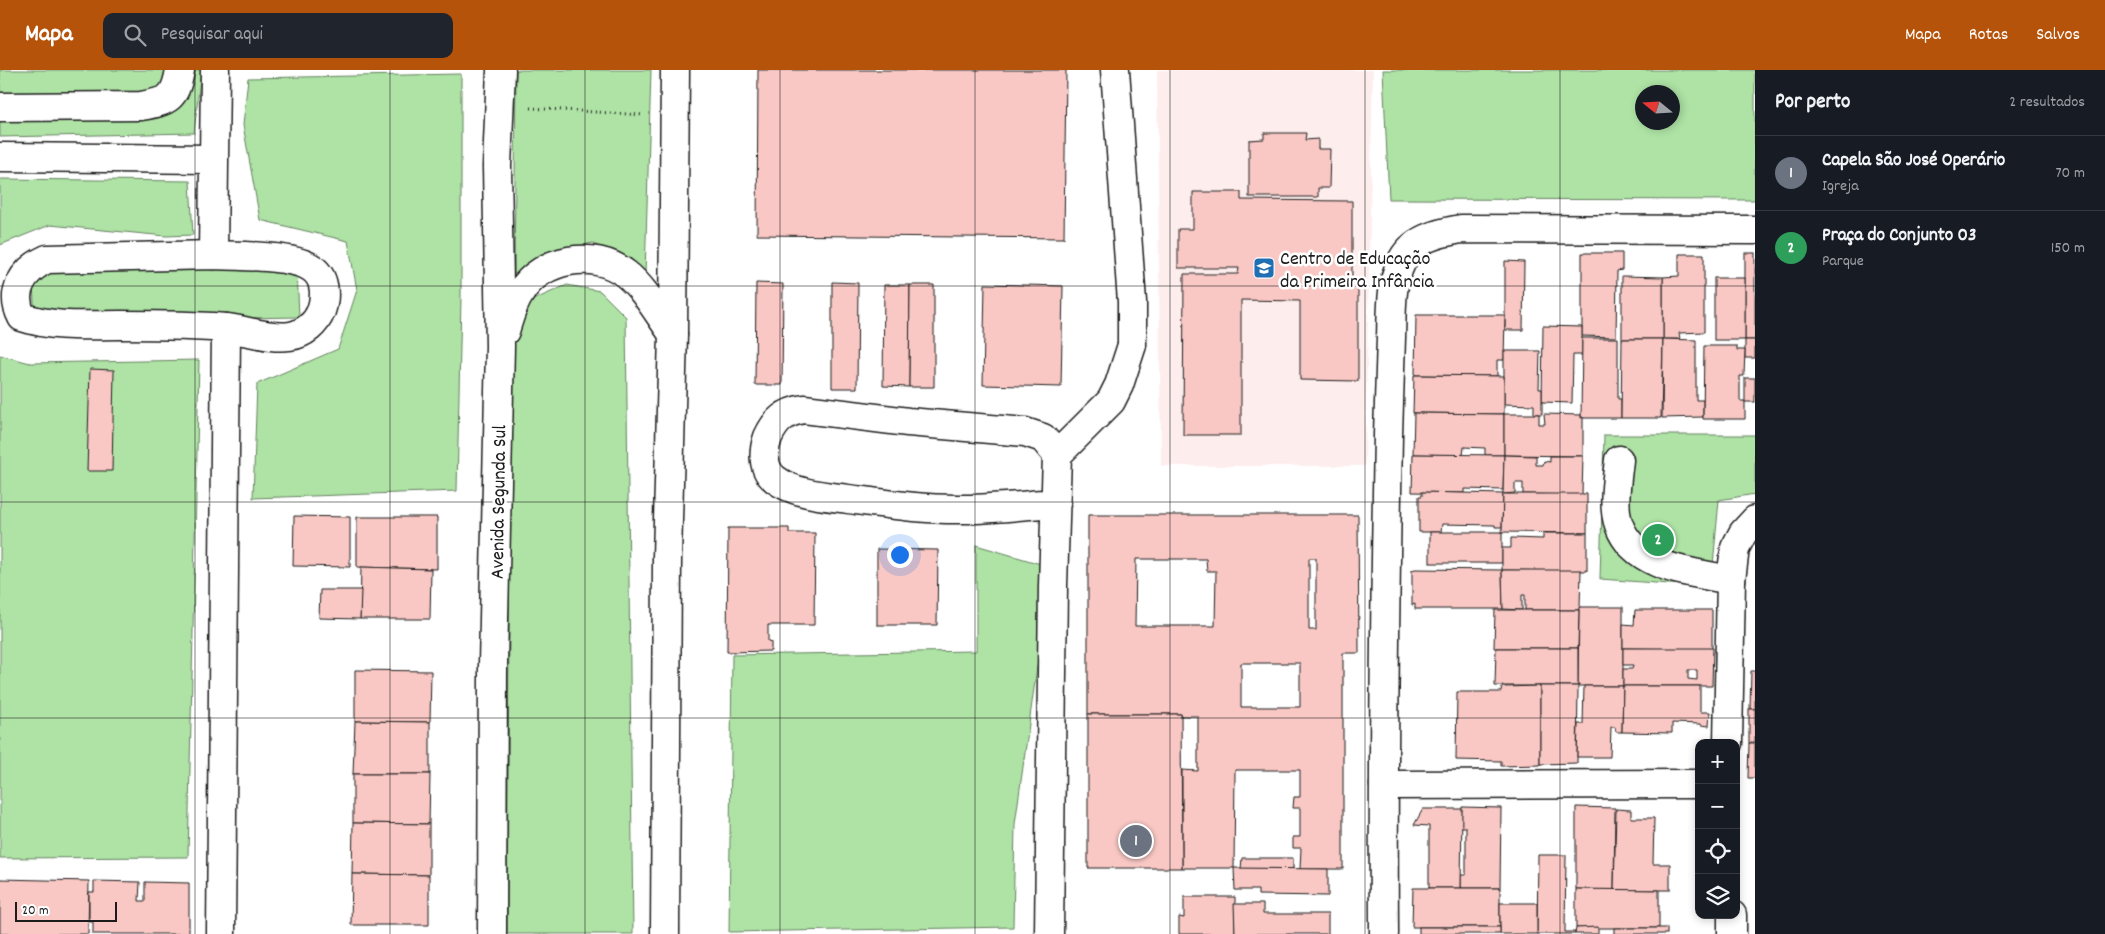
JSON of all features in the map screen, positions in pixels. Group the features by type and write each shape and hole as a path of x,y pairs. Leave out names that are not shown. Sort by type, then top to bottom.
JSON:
{"street":[{"path":"0,108 141,106 160,102 169,99 174,93 180,70"},
{"path":"213,255 215,70"},
{"name":"Avenida Segunda Sul","path":"492,934 493,664 500,346 498,166 501,70"},
{"path":"665,934 675,70"},
{"path":"1057,455 1111,401 1119,385 1132,345 1132,302 1115,70"},
{"path":"0,157 213,159"},
{"path":"1384,934 1389,388 1393,290 1401,262 1411,249 1421,241 1439,233 1461,229 1755,230"},
{"path":"213,255 298,262 311,267 320,277 324,289 323,304 318,318 308,329 291,336 272,336 226,328 120,325 61,326 22,317 17,308 18,288 24,275 35,265 47,259 213,255"},
{"path":"500,346 518,297 534,276 549,266 566,261 584,259 600,262 624,272 646,296 673,334"},
{"path":"222,934 226,328"},
{"path":"1049,934 1053,586 1056,503 1057,455 1043,438 1024,432 890,420 804,409 791,411 783,415 774,425 764,451 765,462 774,478 786,486 822,496 885,504 964,509 1056,503"},
{"path":"1618,460 1616,494 1618,524 1628,542 1654,562 1731,580"},
{"path":"1728,739 1731,580 1735,548 1743,533 1755,520"},
{"path":"1384,785 1695,784"},
{"path":"1732,919 1732,934"}],"path":[{"path":"500,106 674,117"}],"shaded area":[{"name":"Centro de Educação da Primeira Infância","path":"1157,70 1373,70 1365,466 1161,466"}],"green space":[{"path":"0,70 201,70 194,133 0,137"},
{"path":"516,70 651,70 645,275 593,243 545,252 514,281"},
{"path":"1383,70 1755,70 1755,200 1389,199"},
{"path":"461,74 461,297 457,491 253,498 257,384 338,349 357,290 348,241 260,220 243,125 248,78"},
{"path":"0,179 190,181 193,235 166,236 50,225 0,245"},
{"path":"31,252 297,269 299,317 188,319 35,317"},
{"path":"567,285 600,291 626,317 633,934 507,934 511,338 533,300"},
{"path":"0,355 30,363 199,360 188,857 0,858"},
{"path":"1604,435 1755,435 1755,494 1719,500 1711,587 1600,579"},
{"path":"976,545 1051,567 1015,824 1013,927 729,932 732,655 976,651"}],"building":[{"path":"758,70 1066,70 1064,238 757,235"},
{"path":"1264,133 1306,133 1305,140 1318,139 1318,149 1330,149 1329,188 1318,188 1318,197 1249,197 1249,140 1264,139"},
{"path":"1193,192 1241,192 1241,200 1352,201 1352,281 1358,281 1358,381 1300,380 1300,301 1241,300 1241,435 1183,435 1184,274 1238,274 1239,268 1178,268 1178,229 1193,229"},
{"path":"1582,253 1622,253 1622,270 1617,271 1616,337 1582,336"},
{"path":"1745,253 1755,253 1755,340 1745,340"},
{"path":"1679,254 1704,254 1704,332 1679,333 1680,339 1663,339 1663,277 1679,276"},
{"path":"1505,261 1524,262 1523,330 1505,330"},
{"path":"1622,276 1663,277 1663,339 1622,339"},
{"path":"1714,278 1745,278 1745,340 1714,340"},
{"path":"832,282 858,283 857,388 832,388"},
{"path":"756,283 783,284 782,385 755,385"},
{"path":"985,284 1063,286 1061,387 983,385"},
{"path":"884,285 910,285 909,387 883,386"},
{"path":"910,285 934,285 934,387 909,387"},
{"path":"1416,315 1505,315 1504,360 1497,360 1497,376 1415,375"},
{"path":"1543,326 1582,327 1582,355 1573,355 1572,403 1542,402"},
{"path":"1582,338 1618,338 1618,399 1621,399 1621,418 1581,418"},
{"path":"1622,339 1663,339 1661,418 1621,418"},
{"path":"1663,339 1696,340 1696,400 1703,400 1703,417 1662,418"},
{"path":"1745,340 1755,340 1755,358 1745,358"},
{"path":"1704,346 1737,346 1737,350 1745,350 1744,376 1740,376 1740,401 1745,401 1745,419 1703,419"},
{"path":"1504,351 1540,351 1539,389 1542,389 1542,414 1534,414 1534,405 1504,404"},
{"path":"90,369 114,370 112,471 87,471"},
{"path":"1414,375 1504,376 1504,414 1413,413"},
{"path":"1745,378 1755,378 1755,402 1745,402"},
{"path":"1414,413 1504,414 1504,455 1485,455 1485,448 1464,447 1463,455 1413,454"},
{"path":"1504,414 1539,414 1539,424 1545,424 1544,414 1581,415 1581,418 1583,417 1583,456 1504,455"},
{"path":"1413,454 1504,455 1503,490 1465,489 1465,493 1412,492"},
{"path":"1504,455 1536,456 1536,465 1543,465 1544,461 1550,462 1550,456 1583,456 1582,495 1523,494 1523,483 1515,483 1515,493 1503,494"},
{"path":"1422,492 1503,494 1502,527 1495,527 1495,525 1442,524 1441,532 1419,532 1419,496 1422,496"},
{"path":"1503,494 1587,494 1587,533 1502,532"},
{"path":"1088,515 1358,515 1359,653 1343,653 1343,869 1300,869 1301,848 1293,848 1293,837 1300,837 1300,808 1293,808 1294,797 1300,797 1300,770 1235,770 1234,868 1182,868 1182,770 1198,771 1198,716 1181,716 1181,714 1088,714","holes":["1309,558 1316,558 1316,630 1309,630","1136,559 1206,559 1207,571 1216,571 1215,626 1135,626","1241,663 1300,663 1300,707 1241,707"]},
{"path":"294,516 350,517 350,567 293,566"},
{"path":"357,517 437,517 437,569 357,567"},
{"path":"728,528 789,528 789,533 815,533 814,625 768,625 768,641 771,642 771,651 727,652"},
{"path":"1430,532 1502,532 1502,563 1430,563"},
{"path":"1543,533 1587,533 1587,571 1502,570 1502,548 1511,548 1511,538 1543,539"},
{"path":"877,549 938,550 937,625 877,625"},
{"path":"361,567 431,569 430,619 360,619"},
{"path":"1412,570 1502,570 1503,609 1415,609 1415,604 1412,605"},
{"path":"1502,570 1581,570 1579,610 1525,610 1525,595 1522,595 1522,610 1503,609"},
{"path":"320,590 361,590 360,619 319,618"},
{"path":"1579,607 1623,607 1623,686 1578,686"},
{"path":"1495,610 1579,610 1578,648 1494,648"},
{"path":"1635,610 1712,610 1712,649 1623,648 1623,624 1634,625"},
{"path":"1496,648 1578,648 1578,686 1495,686"},
{"path":"1623,648 1713,648 1712,686 1623,686 1623,669 1632,669 1633,665 1623,665","holes":["1688,670 1697,670 1697,680 1688,679"]},
{"path":"355,670 431,671 430,722 355,721"},
{"path":"1751,671 1755,671 1755,709 1750,709"},
{"path":"1540,686 1540,765 1501,766 1501,761 1456,760 1457,692 1501,692 1502,687"},
{"path":"1540,686 1578,686 1577,763 1540,764"},
{"path":"1584,686 1623,686 1622,732 1616,732 1615,727 1611,727 1610,757 1577,757 1578,724 1583,724"},
{"path":"1623,686 1700,686 1700,712 1710,712 1709,726 1672,723 1672,733 1622,732"},
{"path":"1749,709 1755,709 1755,743 1749,743"},
{"path":"1088,714 1181,714 1182,868 1088,868"},
{"path":"355,721 430,722 430,774 353,774"},
{"path":"1749,743 1755,743 1755,778 1748,778"},
{"path":"353,774 430,774 429,824 353,823"},
{"path":"1462,807 1501,808 1500,888 1461,888 1461,875 1466,875 1466,827 1461,827"},
{"path":"1576,807 1615,808 1614,890 1576,889"},
{"path":"1423,809 1462,809 1461,888 1429,888 1429,826 1414,825"},
{"path":"1616,809 1631,810 1631,818 1654,818 1653,864 1670,864 1670,890 1614,890"},
{"path":"353,823 429,824 429,875 352,874"},
{"path":"1538,855 1566,855 1565,932 1575,932 1575,934 1537,934"},
{"path":"1242,858 1293,858 1293,869 1241,869"},
{"path":"1234,868 1328,869 1328,896 1258,895 1258,890 1235,890"},
{"path":"352,874 429,875 429,925 351,925"},
{"path":"0,879 89,881 88,934 0,934"},
{"path":"94,881 140,882 139,901 145,901 145,882 189,883 189,934 93,934 93,922 89,922 89,892 94,892"},
{"path":"1413,888 1500,888 1500,927 1412,927"},
{"path":"1576,889 1659,890 1659,928 1576,928"},
{"path":"1184,897 1235,897 1235,934 1179,934 1179,917 1184,918"},
{"path":"1500,903 1537,903 1537,934 1500,934"},
{"path":"1234,904 1263,904 1263,914 1328,914 1328,934 1235,934"},
{"path":"1419,927 1500,927 1500,934 1419,934"},
{"path":"1598,927 1598,934 1575,934 1576,928"},
{"path":"1614,928 1667,928 1667,934 1614,934"}],"place":[{"name":"Centro de Educação da Primeira Infância","path":"1264,268"},
{"name":"Praça do Conjunto 03","path":"1658,540"},
{"name":"Capela São José Operário","path":"1136,841"}]}
